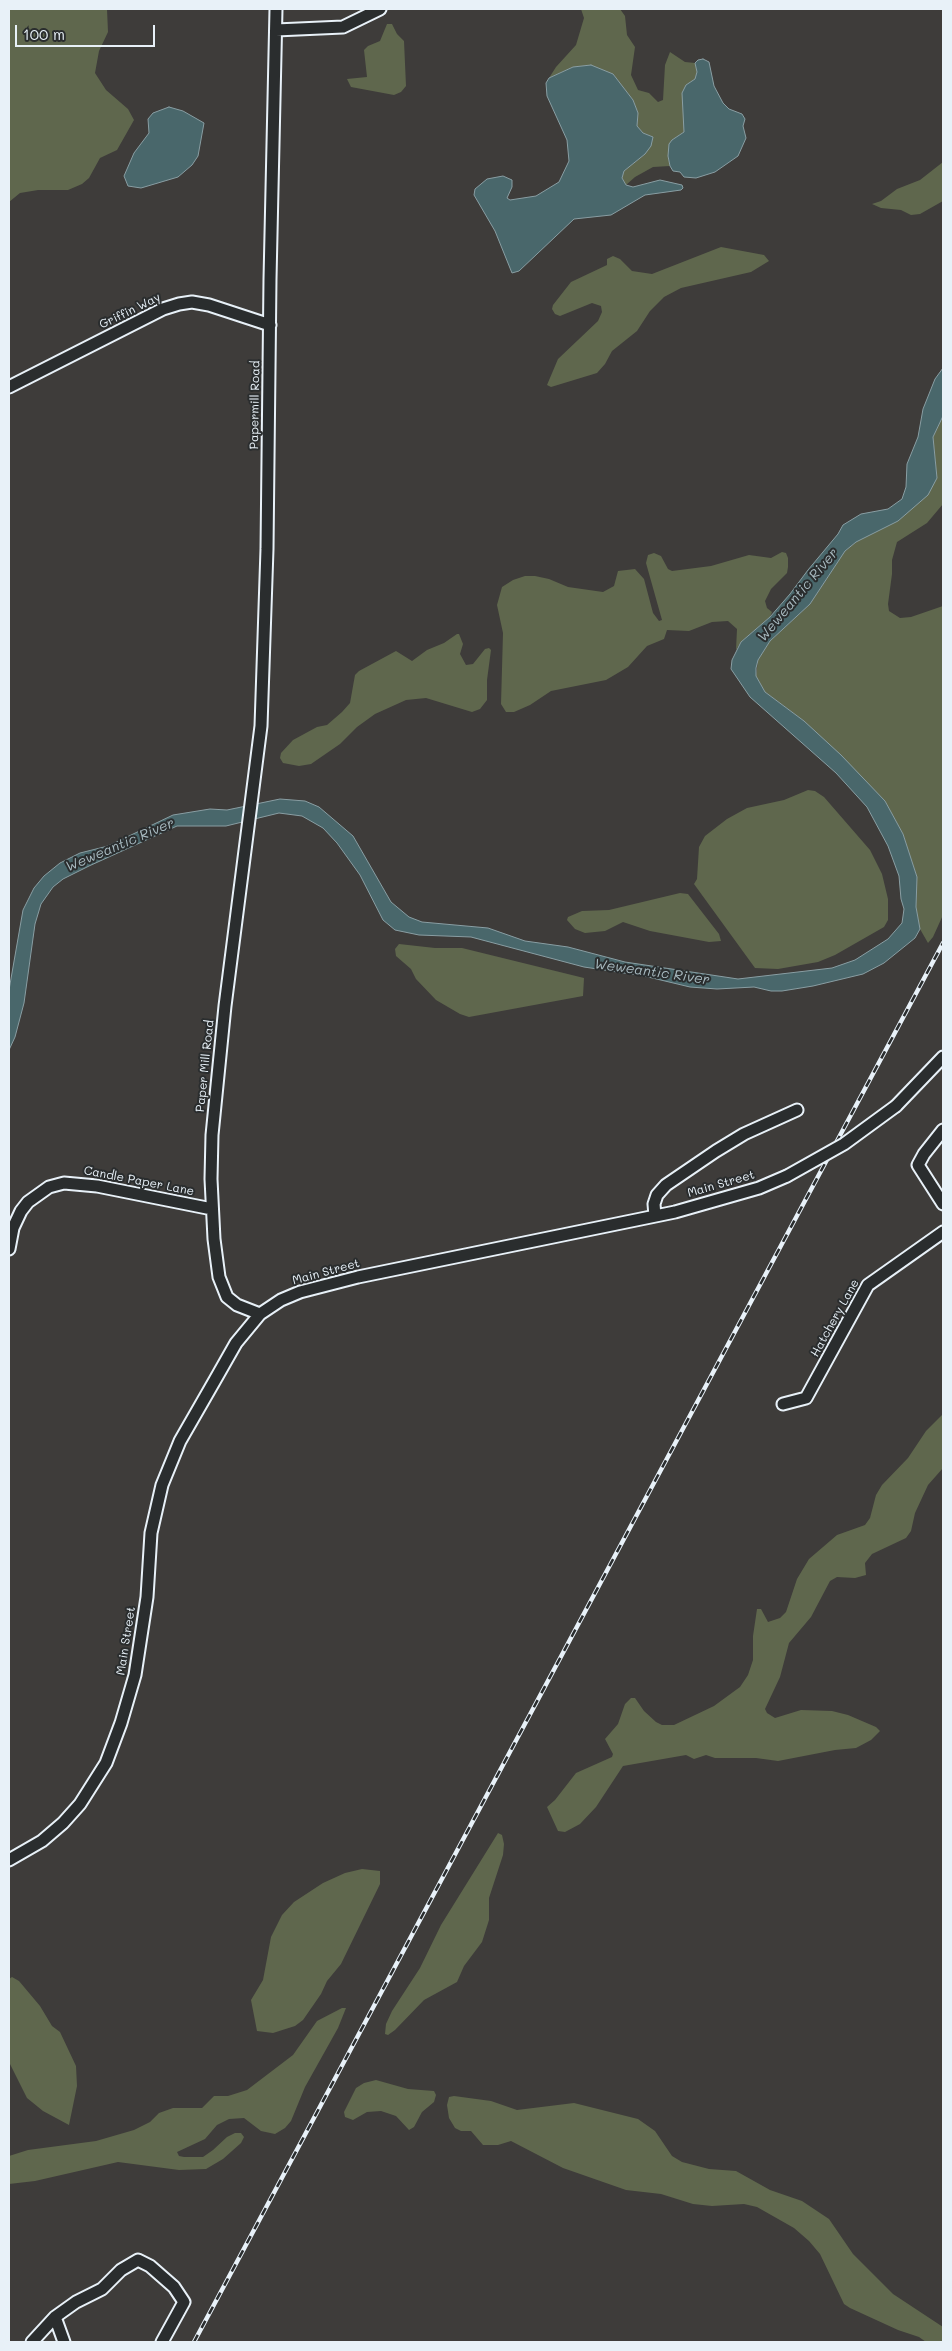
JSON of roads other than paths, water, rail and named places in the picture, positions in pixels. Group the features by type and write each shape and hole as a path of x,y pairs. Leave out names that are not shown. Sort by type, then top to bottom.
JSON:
{"street":[{"name":"Papermill Road","path":"251,800 261,726 265,629 276,9"},
{"path":"276,30 343,27 355,23 380,9"},
{"name":"Griffin Way","path":"9,387 163,309 179,304 192,302 209,305 270,325"},
{"name":"Paper Mill Road","path":"251,800 225,1006 212,1135 212,1208 219,1277 227,1297 236,1305 260,1314"},
{"name":"Main Street","path":"9,1860 47,1838 63,1823 80,1804 106,1763 121,1723 135,1675 147,1598 151,1533 162,1486 180,1441 214,1380 236,1343 260,1314 281,1300 300,1292 358,1277 655,1216 758,1188 787,1176 850,1140 896,1106 943,1057"},
{"path":"655,1216 654,1204 657,1195 666,1185 744,1134 797,1110"},
{"path":"943,1130 924,1154 918,1165 943,1204"},
{"name":"Candle Paper Lane","path":"9,1249 13,1228 28,1202 49,1187 64,1183 97,1186 212,1208"},
{"name":"Hatchery Lane","path":"783,1404 806,1398 868,1285 943,1232"},
{"path":"32,2342 55,2317 76,2302 102,2289 121,2270 138,2260 150,2266 174,2287 184,2302 162,2342"},
{"path":"55,2317 64,2342"}],"water":[{"path":"703,59 709,62 714,86 723,103 729,109 742,114 745,119 743,126 746,138 738,156 715,172 696,178 684,177 680,172 673,171 670,166 668,156 669,144 684,132 682,93 686,85 695,79 697,72 695,63"},
{"path":"591,65 613,74 633,100 638,113 637,126 643,133 653,137 651,146 645,154 624,171 622,178 626,185 633,187 660,180 682,185 683,188 681,190 645,195 611,215 574,219 519,271 512,273 495,231 474,195 475,189 487,179 503,176 512,180 512,187 507,198 510,200 536,196 559,182 569,161 567,140 547,96 546,83 549,78 573,67"},
{"path":"169,107 183,111 204,123 198,156 192,165 178,177 141,188 128,186 124,176 134,153 149,133 148,119 153,113"},
{"name":"Weweantic River","path":"943,368 943,416 933,437 937,478 928,495 898,521 856,542 845,551 810,604 770,641 758,660 756,668 756,676 765,692 804,721 841,755 885,801 903,834 917,877 916,907 920,929 915,938 884,963 863,974 782,991 771,991 754,987 717,989 690,987 644,976 584,967 471,937 419,935 395,930 383,920 360,875 337,843 323,828 302,816 279,813 226,826 177,826 89,866 63,879 53,887 41,904 35,924 24,1003 15,1037 9,1050 9,990 23,910 34,888 44,876 60,863 80,853 108,846 173,815 210,809 227,810 280,799 305,801 319,807 353,836 391,902 409,917 422,922 488,928 525,941 568,947 625,962 738,979 832,968 855,960 888,939 902,923 904,909 899,876 888,846 867,807 836,773 750,697 731,669 732,660 741,642 770,617 838,534 843,525 861,514 888,509 902,499 906,487 907,464 918,437 923,409 935,379"}],"railway":[{"path":"194,2342 943,943"}]}
